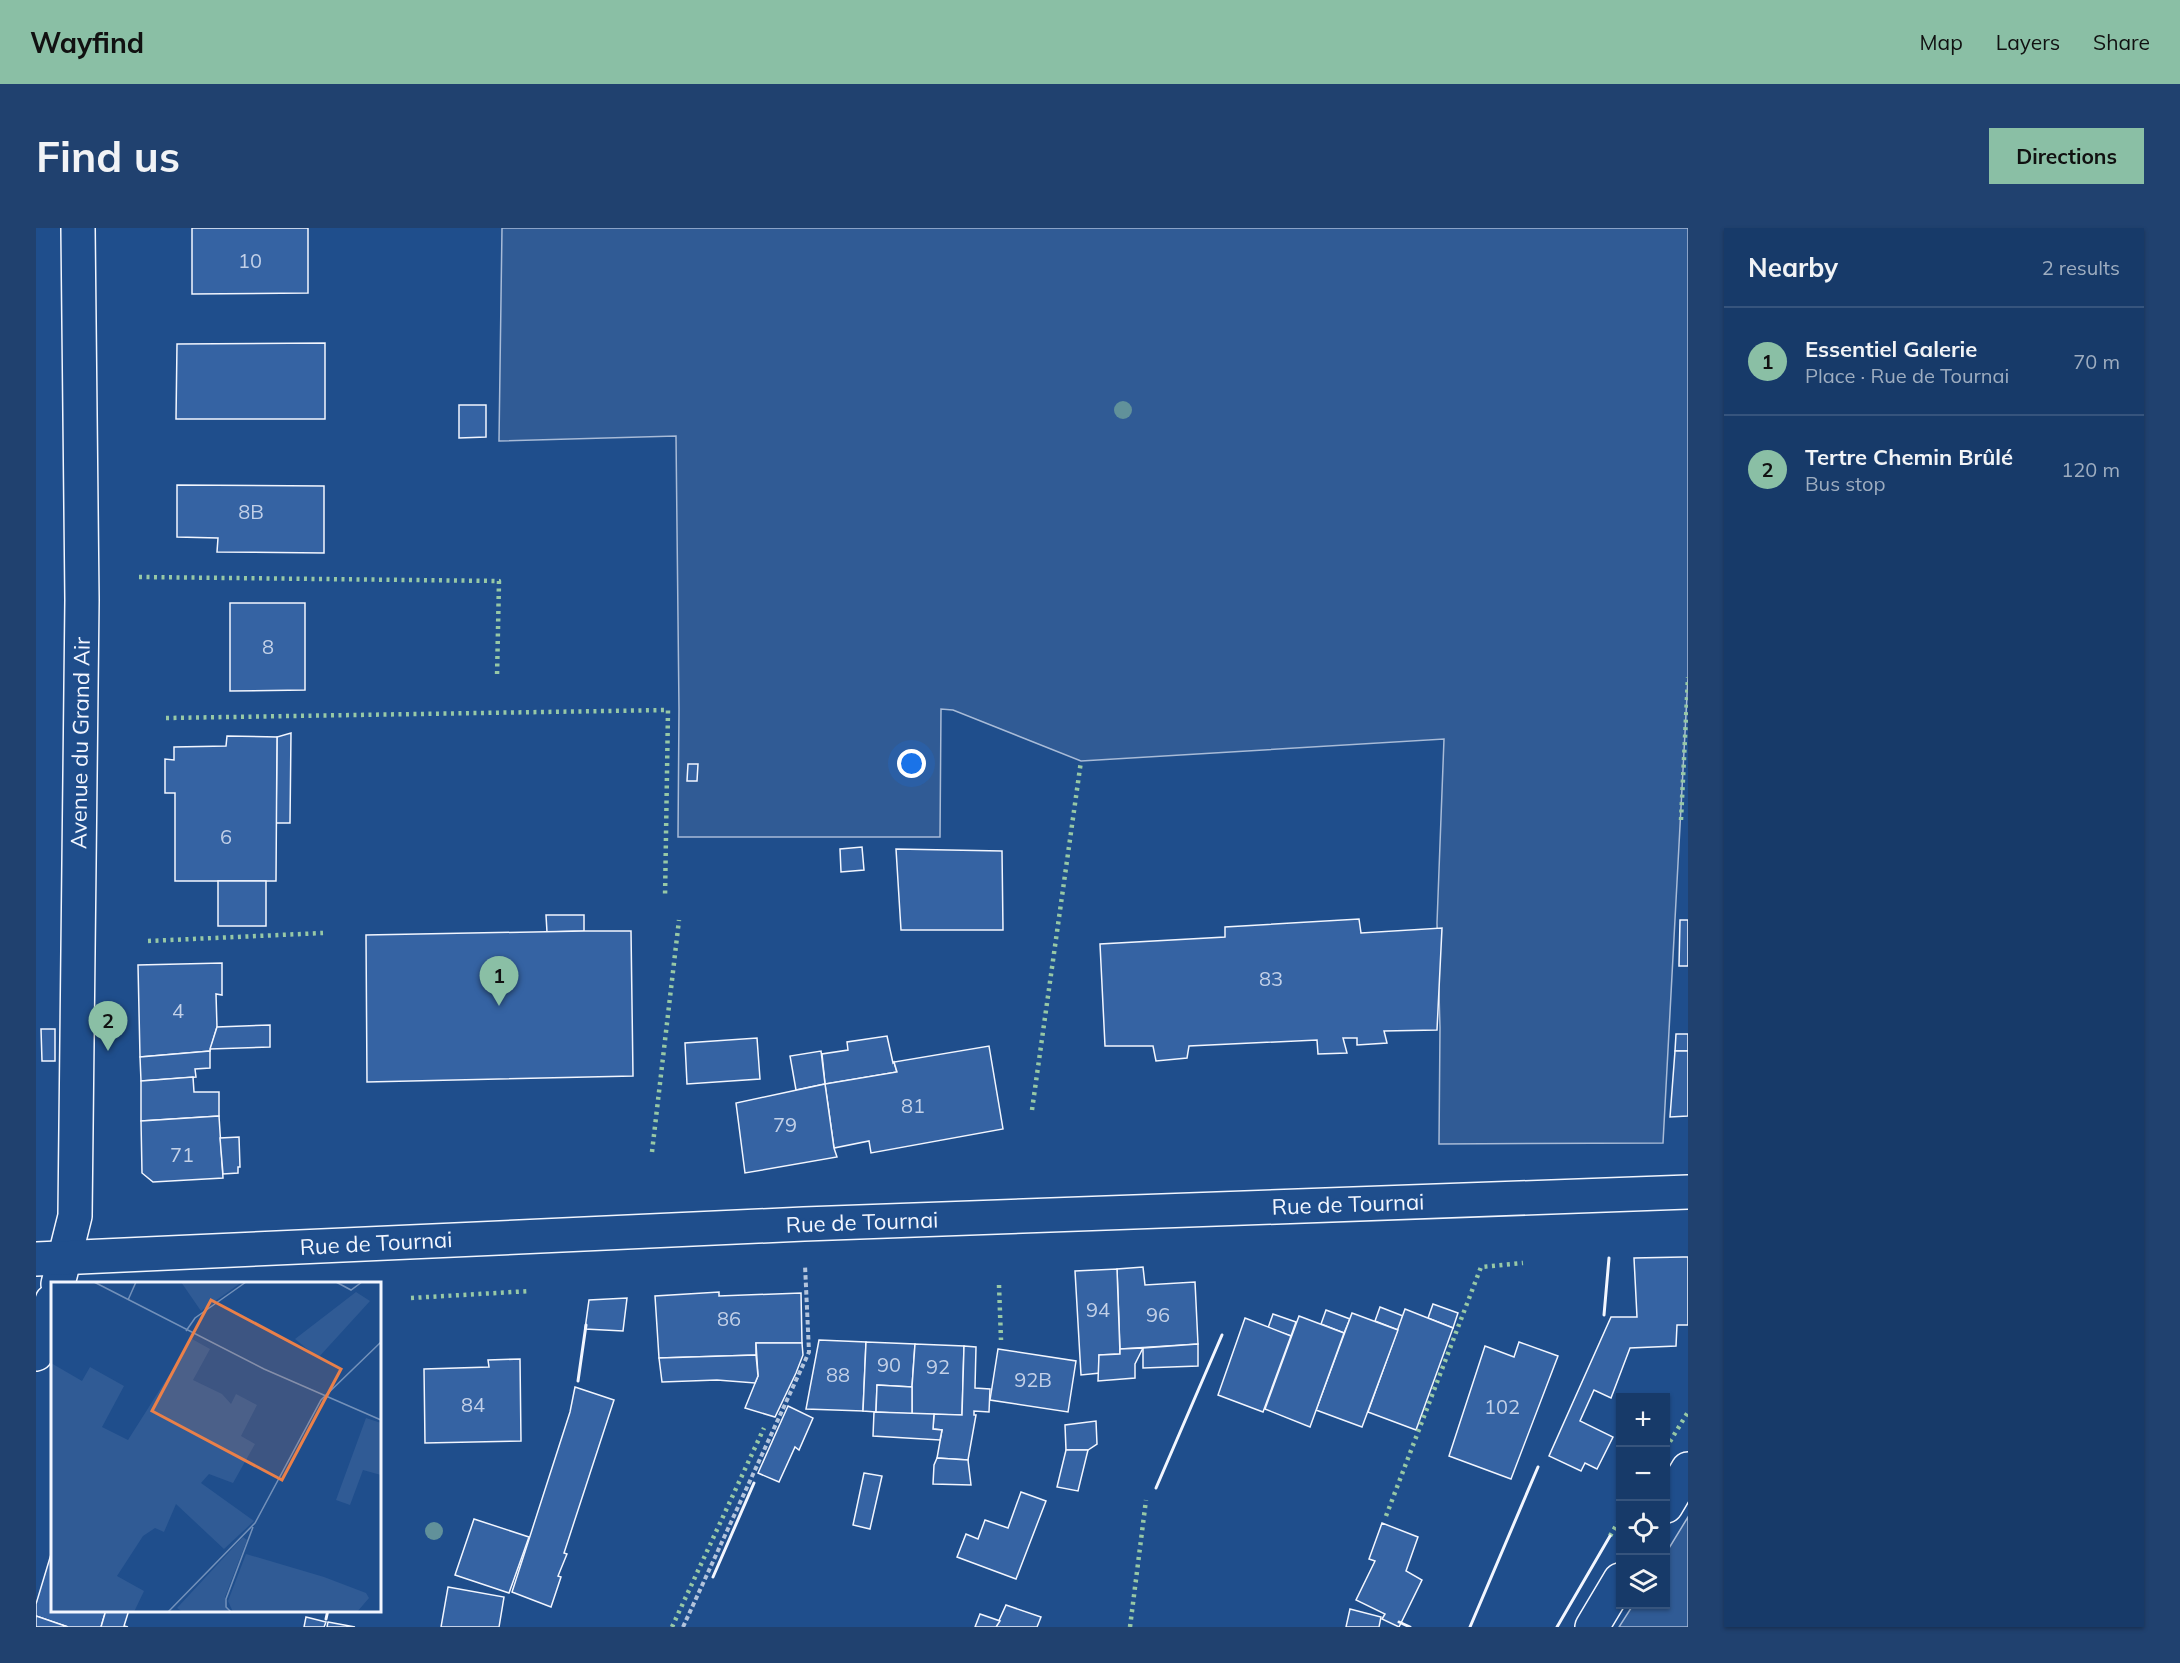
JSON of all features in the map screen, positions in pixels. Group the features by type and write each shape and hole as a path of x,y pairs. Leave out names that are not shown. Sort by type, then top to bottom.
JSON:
{"main road":[{"name":"Avenue du Grand Air","path":"53,1266 75,1216 82,600 78,228"},
{"name":"Rue de Tournai","path":"53,1266 804,1224 1688,1192"},
{"path":"36,1354 51,1304"},
{"path":"1668,1501 1688,1469"},
{"path":"1592,1627 1616,1587"}],"path":[{"path":"683,1627 808,1352 804,1224"}],"shaded area":[{"path":"502,228 1688,228 1688,677 1663,1143 1439,1144 1440,1028 1437,923 1444,739 1081,761 953,710 941,709 940,837 678,837 676,436 499,441"},
{"path":"1688,1517 1688,1627 1619,1627 1630,1609 1670,1609 1670,1546"}],"building":[{"path":"192,228 308,228 308,293 192,294"},
{"path":"325,343 325,419 176,419 177,344"},
{"path":"459,405 486,405 486,437 459,438"},
{"path":"177,485 324,486 324,553 217,552 218,538 177,537"},
{"path":"230,603 305,603 305,690 230,691"},
{"path":"291,733 290,823 276,823 277,737"},
{"path":"227,736 277,737 276,881 175,881 175,793 165,793 165,759 174,760 174,747 226,746"},
{"path":"688,764 698,764 697,781 687,781"},
{"path":"862,847 864,870 841,872 840,849"},
{"path":"896,849 1002,851 1003,930 901,930"},
{"path":"218,881 266,881 266,926 218,926"},
{"path":"546,915 584,915 584,931 547,932"},
{"path":"1359,919 1361,933 1442,928 1437,1030 1384,1031 1387,1043 1357,1045 1357,1038 1343,1038 1347,1053 1318,1054 1317,1040 1189,1046 1187,1058 1156,1061 1153,1046 1105,1046 1100,944 1225,937 1225,927"},
{"path":"1680,920 1688,920 1688,966 1679,966"},
{"path":"631,931 633,1076 367,1082 366,935"},
{"path":"222,963 222,995 216,994 217,1027 210,1051 140,1057 138,965"},
{"path":"270,1025 270,1047 210,1049 217,1027"},
{"path":"41,1029 55,1029 55,1061 42,1061"},
{"path":"1676,1034 1688,1034 1688,1051 1675,1051"},
{"path":"887,1036 897,1072 825,1084 822,1054 848,1050 847,1042"},
{"path":"757,1038 760,1079 687,1084 685,1043"},
{"path":"989,1046 1003,1129 871,1153 869,1141 834,1148 825,1084 897,1072 894,1062"},
{"path":"210,1051 210,1068 195,1069 196,1077 141,1081 140,1057"},
{"path":"821,1051 825,1084 796,1090 790,1056"},
{"path":"1675,1051 1688,1051 1688,1116 1670,1117"},
{"path":"193,1077 194,1092 219,1092 219,1116 141,1121 141,1081"},
{"path":"825,1084 837,1157 745,1173 736,1103"},
{"path":"219,1116 223,1178 153,1182 142,1173 141,1121"},
{"path":"239,1137 240,1167 238,1167 238,1173 223,1174 220,1138"},
{"path":"1688,1257 1688,1325 1677,1325 1676,1346 1630,1348 1611,1398 1594,1390 1580,1421 1613,1437 1597,1469 1585,1463 1581,1471 1549,1456 1611,1317 1637,1317 1634,1258"},
{"path":"1143,1267 1145,1285 1195,1282 1198,1344 1120,1349 1117,1269"},
{"path":"1117,1269 1120,1354 1099,1355 1100,1373 1081,1375 1075,1271"},
{"path":"719,1292 719,1296 801,1293 802,1343 756,1343 756,1355 659,1358 655,1296"},
{"path":"627,1298 623,1331 585,1329 589,1300"},
{"path":"1433,1304 1458,1313 1453,1328 1428,1318"},
{"path":"1380,1307 1403,1316 1398,1330 1375,1321"},
{"path":"1405,1309 1453,1328 1416,1430 1368,1412"},
{"path":"1326,1310 1350,1319 1344,1333 1321,1324"},
{"path":"1352,1313 1398,1330 1362,1427 1316,1410"},
{"path":"1273,1314 1296,1322 1291,1336 1268,1328"},
{"path":"1299,1316 1344,1333 1310,1427 1265,1409"},
{"path":"1245,1318 1291,1336 1263,1412 1218,1395"},
{"path":"819,1340 866,1342 863,1411 806,1409"},
{"path":"866,1342 915,1344 912,1387 877,1385 876,1412 863,1411"},
{"path":"1519,1342 1558,1356 1511,1479 1449,1456 1485,1346 1514,1357"},
{"path":"756,1343 802,1343 803,1355 775,1417 745,1408 758,1376"},
{"path":"915,1344 964,1346 962,1415 912,1414"},
{"path":"1198,1344 1198,1366 1143,1368 1143,1348"},
{"path":"964,1346 976,1347 975,1388 990,1389 989,1412 974,1411 976,1415 968,1460 937,1458 942,1430 933,1429 934,1414 962,1415"},
{"path":"1143,1348 1135,1364 1135,1378 1098,1381 1099,1355 1120,1354 1120,1349"},
{"path":"998,1349 1076,1361 1068,1412 990,1400"},
{"path":"756,1355 758,1376 755,1383 717,1380 662,1382 659,1358"},
{"path":"520,1359 521,1441 425,1443 424,1369 489,1367 488,1360"},
{"path":"877,1385 912,1387 912,1414 876,1412"},
{"path":"575,1387 614,1400 564,1553 567,1554 558,1576 561,1577 551,1607 512,1592 570,1412"},
{"path":"788,1406 813,1418 799,1450 795,1447 779,1482 758,1473"},
{"path":"874,1412 934,1414 933,1429 942,1430 940,1440 873,1436"},
{"path":"1096,1421 1097,1444 1088,1450 1066,1450 1065,1425"},
{"path":"1066,1450 1088,1450 1078,1491 1057,1487"},
{"path":"937,1458 968,1460 971,1485 933,1484 934,1465"},
{"path":"864,1473 882,1476 870,1529 853,1525"},
{"path":"1021,1492 1046,1501 1016,1579 957,1557 966,1534 978,1539 985,1520 1008,1528"},
{"path":"474,1519 529,1537 509,1593 455,1575"},
{"path":"1382,1523 1418,1537 1406,1571 1422,1580 1399,1627 1382,1619 1385,1614 1356,1600 1375,1561 1369,1559"},
{"path":"51,1554 51,1612 105,1612 101,1627 68,1627 36,1616 36,1604"},
{"path":"448,1587 504,1597 499,1627 441,1627"},
{"path":"1006,1605 1041,1617 1037,1627 996,1627"},
{"path":"1350,1609 1381,1617 1379,1627 1346,1627"},
{"path":"105,1612 128,1612 124,1626 128,1627 101,1627"},
{"path":"980,1614 1000,1621 996,1627 975,1627"},
{"path":"36,1616 68,1627 36,1627"},
{"path":"306,1617 326,1622 324,1627 304,1627"},
{"path":"328,1622 355,1627 327,1627"}],"hedge":[{"path":"139,577 499,581 497,677"},
{"path":"1681,820 1688,677"},
{"path":"166,718 668,710 665,898"},
{"path":"1032,1110 1081,761"},
{"path":"652,1152 679,920"},
{"path":"148,941 323,933"},
{"path":"1386,1516 1481,1267 1523,1263"},
{"path":"999,1285 1001,1340"},
{"path":"411,1298 530,1291"},
{"path":"1667,1447 1688,1412"},
{"path":"672,1627 764,1428"},
{"path":"1130,1627 1146,1500"},
{"path":"1610,1536 1616,1526"}],"wall":[{"path":"1604,1315 1609,1258"},
{"path":"578,1381 586,1325"},
{"path":"1156,1488 1222,1335"},
{"path":"1470,1627 1538,1467"},
{"path":"713,1577 754,1483"},
{"path":"1557,1627 1610,1536"},
{"path":"326,1619 328,1612"},
{"path":"1399,1622 1410,1627"}],"place":[{"name":"Essentiel Galerie","path":"499,1006"},
{"name":"Tertre Chemin Brûlé","path":"108,1051"}]}
